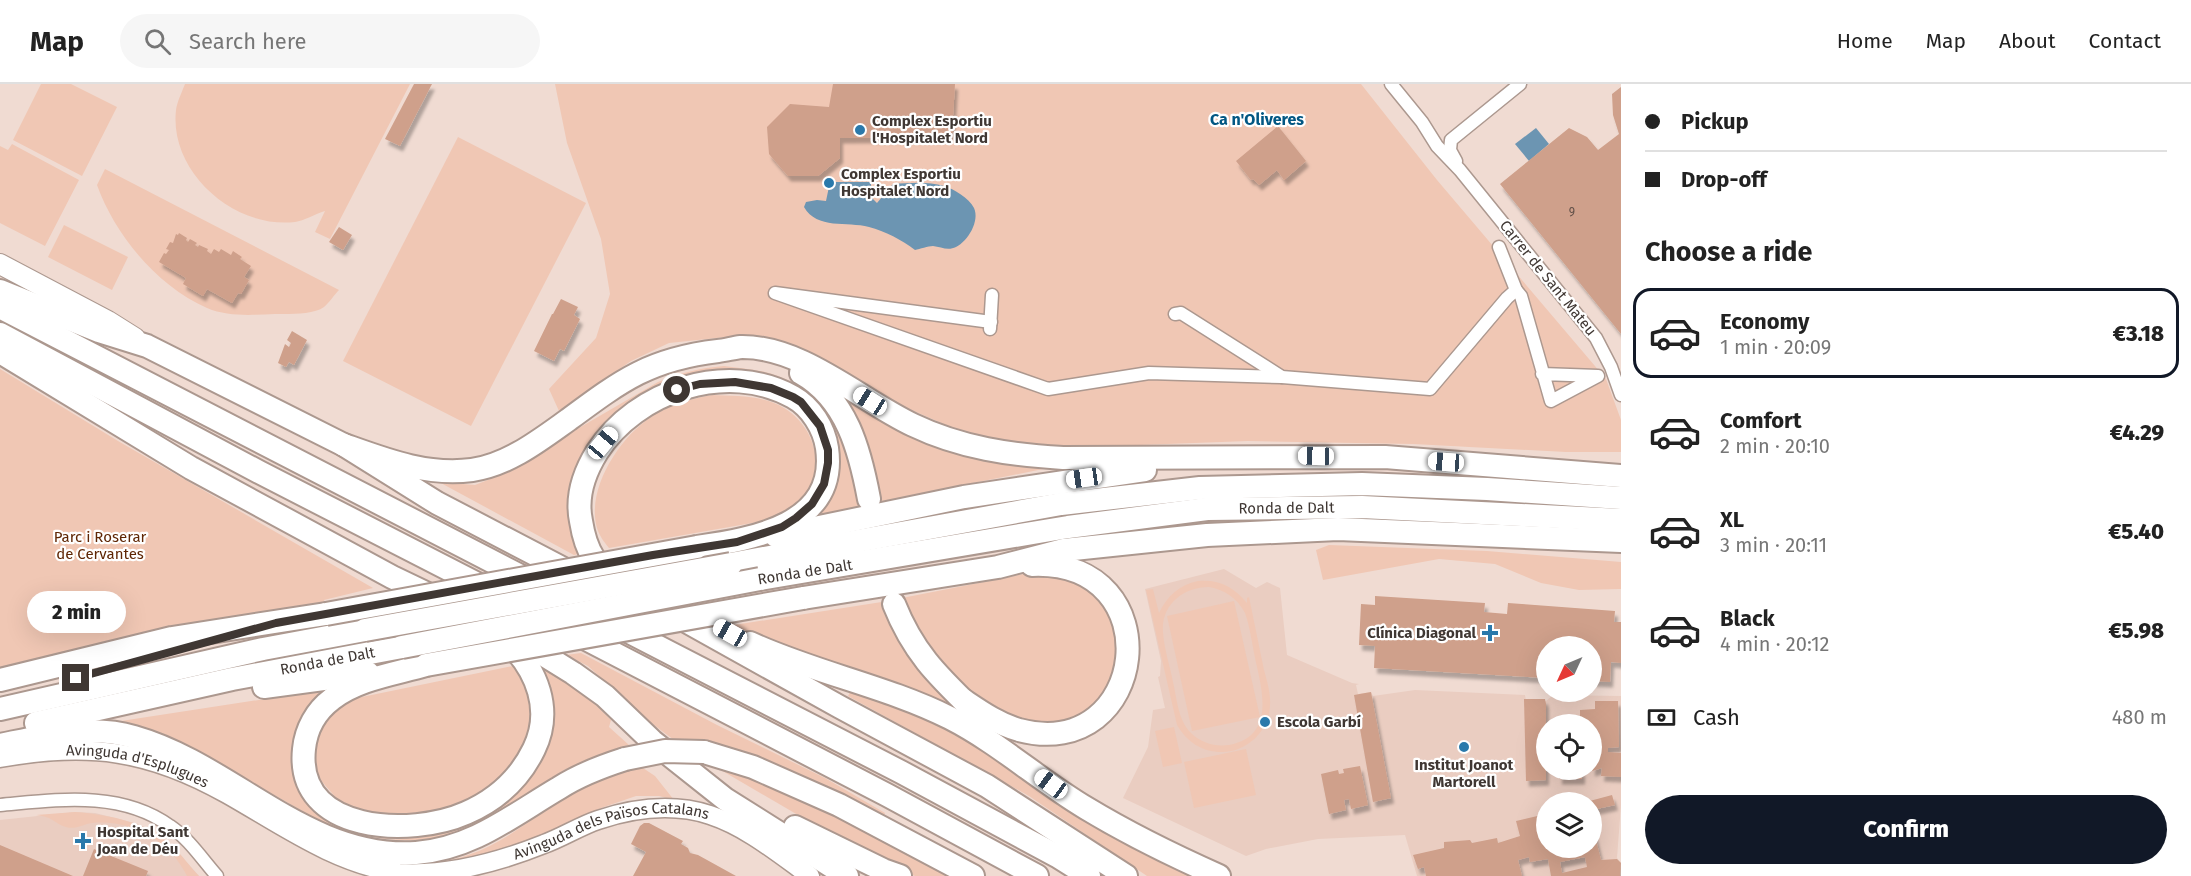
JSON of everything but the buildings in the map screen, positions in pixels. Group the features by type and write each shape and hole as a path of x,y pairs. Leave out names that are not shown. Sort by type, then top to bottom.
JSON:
{"highway":[{"path":"0,291 99,331 147,346 344,445 447,508 728,654 840,707"},
{"path":"0,308 901,772 1057,856 1089,876"},
{"path":"0,334 259,472 887,795 1037,876"},
{"path":"344,445 402,465 446,471 475,470 515,455 615,386 646,368 673,358 741,347 792,358 828,376 912,425 935,435 973,447 1015,454 1063,458 1385,457 1621,476"},
{"path":"719,351 748,355 782,365 805,376 823,390 849,426 859,453 869,499"},
{"path":"0,352 191,468 392,577 514,636 605,696 682,766 725,799 847,876"},
{"path":"737,542 782,527 806,510 820,492 828,463 825,438 820,426 808,410 793,397 747,383 723,382 687,387 650,401 632,414 608,438 589,465 580,496 581,523 586,547 610,577 840,707 987,786 1126,876"},
{"path":"0,680 172,638 276,623 697,547 792,533 964,497 1063,481 1233,459"},
{"path":"1530,468 1621,468"},
{"name":"Ronda de Dalt","path":"0,707 263,649 1061,504 1200,488 1362,484 1621,498"},
{"name":"Ronda de Dalt","path":"0,732 232,679 760,579 1068,527 1207,509 1362,507 1621,520"},
{"path":"581,523 603,558 638,584 762,648 949,718 1002,749 1085,808 1136,837 1220,876"},
{"path":"45,721 426,665 803,597 998,567 1064,550 1134,542 1207,535 1338,529 1621,541"},
{"path":"963,700 1006,726 1030,732 1055,733 1074,730 1093,719 1109,704 1120,689 1125,674 1129,646 1124,623 1115,604 1103,589 1086,576 1053,565 998,567"},
{"path":"426,665 351,688 332,699 316,715 307,733 303,758 308,780 326,805 346,818 379,825 406,827 438,823 466,813 495,796 516,778 528,761 539,736 542,711 537,684 526,661 506,639 441,600"},
{"path":"894,604 906,631 926,662 999,734 1047,771 1127,826 1187,862"},
{"path":"0,707 96,672 276,623"},
{"path":"0,745 59,732 99,731 133,736 184,757 311,831 338,842 391,853 417,853 457,845 481,836 560,787 625,759 665,752 704,752 753,766 839,806 973,876"},
{"path":"682,766 797,828 900,876"},
{"path":"230,783 265,817"}],"main road":[{"path":"0,264 108,321 147,346"}],"street":[{"name":"Carrer de Sant Mateu","path":"1391,84 1422,122 1437,146 1460,170 1596,338 1611,367 1621,395"},
{"name":"Carrer de Sant Mateu","path":"1460,170 1450,150 1451,140 1520,84"},
{"path":"1499,247 1516,290 1521,296 1542,374"},
{"path":"992,295 991,326 775,293 1048,389 1149,373 1282,376 1430,389 1516,290"},
{"path":"1174,314 1181,313 1282,376"},
{"name":"Avinguda d'Esplugues","path":"0,758 56,749 97,749 138,756 175,769 225,793 265,817"},
{"path":"0,805 58,799 85,799 139,810 171,826 217,876"},
{"name":"Avinguda dels Països Catalans","path":"265,817 321,848 366,866 400,873 434,874 478,867 546,843 598,820 645,809 665,807 707,814 729,823 810,876"}],"shaded area":[{"name":"Escola Garbí","path":"1224,569 1256,588 1267,582 1280,588 1287,655 1359,684 1356,685 1358,694 1371,692 1373,696 1415,690 1525,695 1526,701 1536,702 1602,702 1602,696 1621,696 1621,805 1617,858 1621,863 1620,876 1417,876 1405,835 1318,839 1266,849 1246,856 1123,798 1148,747 1153,710 1165,708 1158,677 1161,661 1145,589"},
{"name":"Hospital Sant Joan de Déu","path":"75,812 95,813 139,824 174,848 199,876 0,876 0,820"}],"green space":[{"path":"41,84 71,84 117,107 82,176 13,140"},
{"path":"185,84 410,84 330,239 315,232 325,211 295,222 272,222 250,216 229,206 210,192 194,175 183,155 177,133 176,110"},
{"path":"555,84 1361,84 1437,180 1606,379 1621,420 1621,452 1566,452 1413,444 1248,441 1140,445 1035,445 969,435 877,395 781,345 745,335 669,343 631,361 559,411 549,389 596,338 610,294 601,239 567,143"},
{"path":"458,137 586,203 471,426 343,361"},
{"path":"12,144 79,180 45,246 0,223 0,146 8,150"},
{"path":"105,169 339,290 324,307 307,313 240,315 207,308 171,287 140,257 127,240 105,204 97,185"},
{"path":"64,225 128,257 112,290 48,257"},
{"path":"724,366 765,372 788,381 807,392 822,407 843,443 862,507 813,518 838,470 836,442 831,425 727,372 587,449 577,465 570,490 582,553 574,555 439,482 475,485 493,478 658,382 690,371"},
{"name":"Parc i Roserar de Cervantes","path":"0,369 118,441 373,588 324,600 325,604 0,674"},
{"path":"839,391 1063,465 878,502 873,458 855,416"},
{"path":"712,395 749,397 767,401 784,408 795,416 811,438 815,451 814,477 808,490 790,508 758,522 609,548 598,531 595,513 596,497 601,481 617,451 639,426 651,417 680,403"},
{"path":"1329,545 1487,551 1621,562 1621,589 1579,590 1541,583 1495,564 1439,559 1323,580 1316,550"},
{"path":"1039,571 1054,572 1097,594 1117,619 1120,665 1097,706 1065,723 1020,720 994,708 968,690 945,669 929,648 902,598"},
{"path":"1198,581 1213,581 1225,585 1247,603 1249,597 1270,697 1269,715 1261,732 1248,744 1231,751 1215,752 1202,748 1190,741 1177,725 1146,590 1153,589 1159,613 1174,592","holes":["1215,588 1234,599 1245,613 1262,697 1260,722 1254,732 1244,740 1229,745 1208,744 1191,733 1183,722 1163,632 1166,614 1176,599 1191,590"]},
{"path":"888,601 963,715 771,643 734,625"},
{"path":"1234,601 1260,717 1192,731 1167,616"},
{"path":"581,653 717,725 825,778 885,813 884,816 736,749 706,741 674,740 646,719 588,666 566,655"},
{"path":"535,663 576,686 611,720 609,727 629,745 564,770 499,815 456,834 420,841 355,835 325,824 181,742 164,734 121,721 317,691 320,698 301,781 375,835 416,836 454,830 477,818 533,773"},
{"path":"522,664 531,678 532,732 511,769 468,803 412,817 383,814 356,808 337,799 318,777 312,760 315,740 326,719 340,706 357,698"},
{"path":"853,687 934,718 1193,876 1147,876 1029,796 848,696"},
{"path":"1174,727 1182,763 1163,767 1155,731"},
{"path":"1246,749 1256,795 1194,808 1184,762"},
{"path":"640,766 655,776 674,800 659,796 636,796 601,808 522,845 460,864 418,863 443,861 481,850 582,789"},
{"path":"714,766 779,786 956,876 915,876 875,860"},
{"path":"75,812 128,821 152,832 174,848 199,876 187,876 171,852 148,835 135,829 107,823 92,823 70,828 36,815"}],"water":[{"path":"1536,128 1549,144 1529,161 1515,144"},
{"path":"830,182 871,182 871,197 877,203 893,184 938,184 961,194 972,204 975,213 974,224 969,235 956,247 947,249 931,246 915,250 893,236 875,229 860,225 824,222 810,214 804,207 806,202 826,201"}],"place":[{"name":"Complex Esportiu l'Hospitalet Nord","path":"860,130"},
{"name":"Complex Esportiu Hospitalet Nord","path":"829,183"},
{"name":"Clínica Diagonal","path":"1490,633"},
{"name":"Escola Garbí","path":"1265,722"},
{"name":"Institut Joanot Martorell","path":"1464,747"},
{"name":"Hospital Sant Joan de Déu","path":"83,841"}],"district":[{"name":"Ca n'Oliveres","path":"1257,119"}],"route":[{"path":"76,678 276,623 697,547 737,542 782,527 812,504 824,484 828,450 820,426 801,402 771,388 735,382 700,384 677,390"}]}
